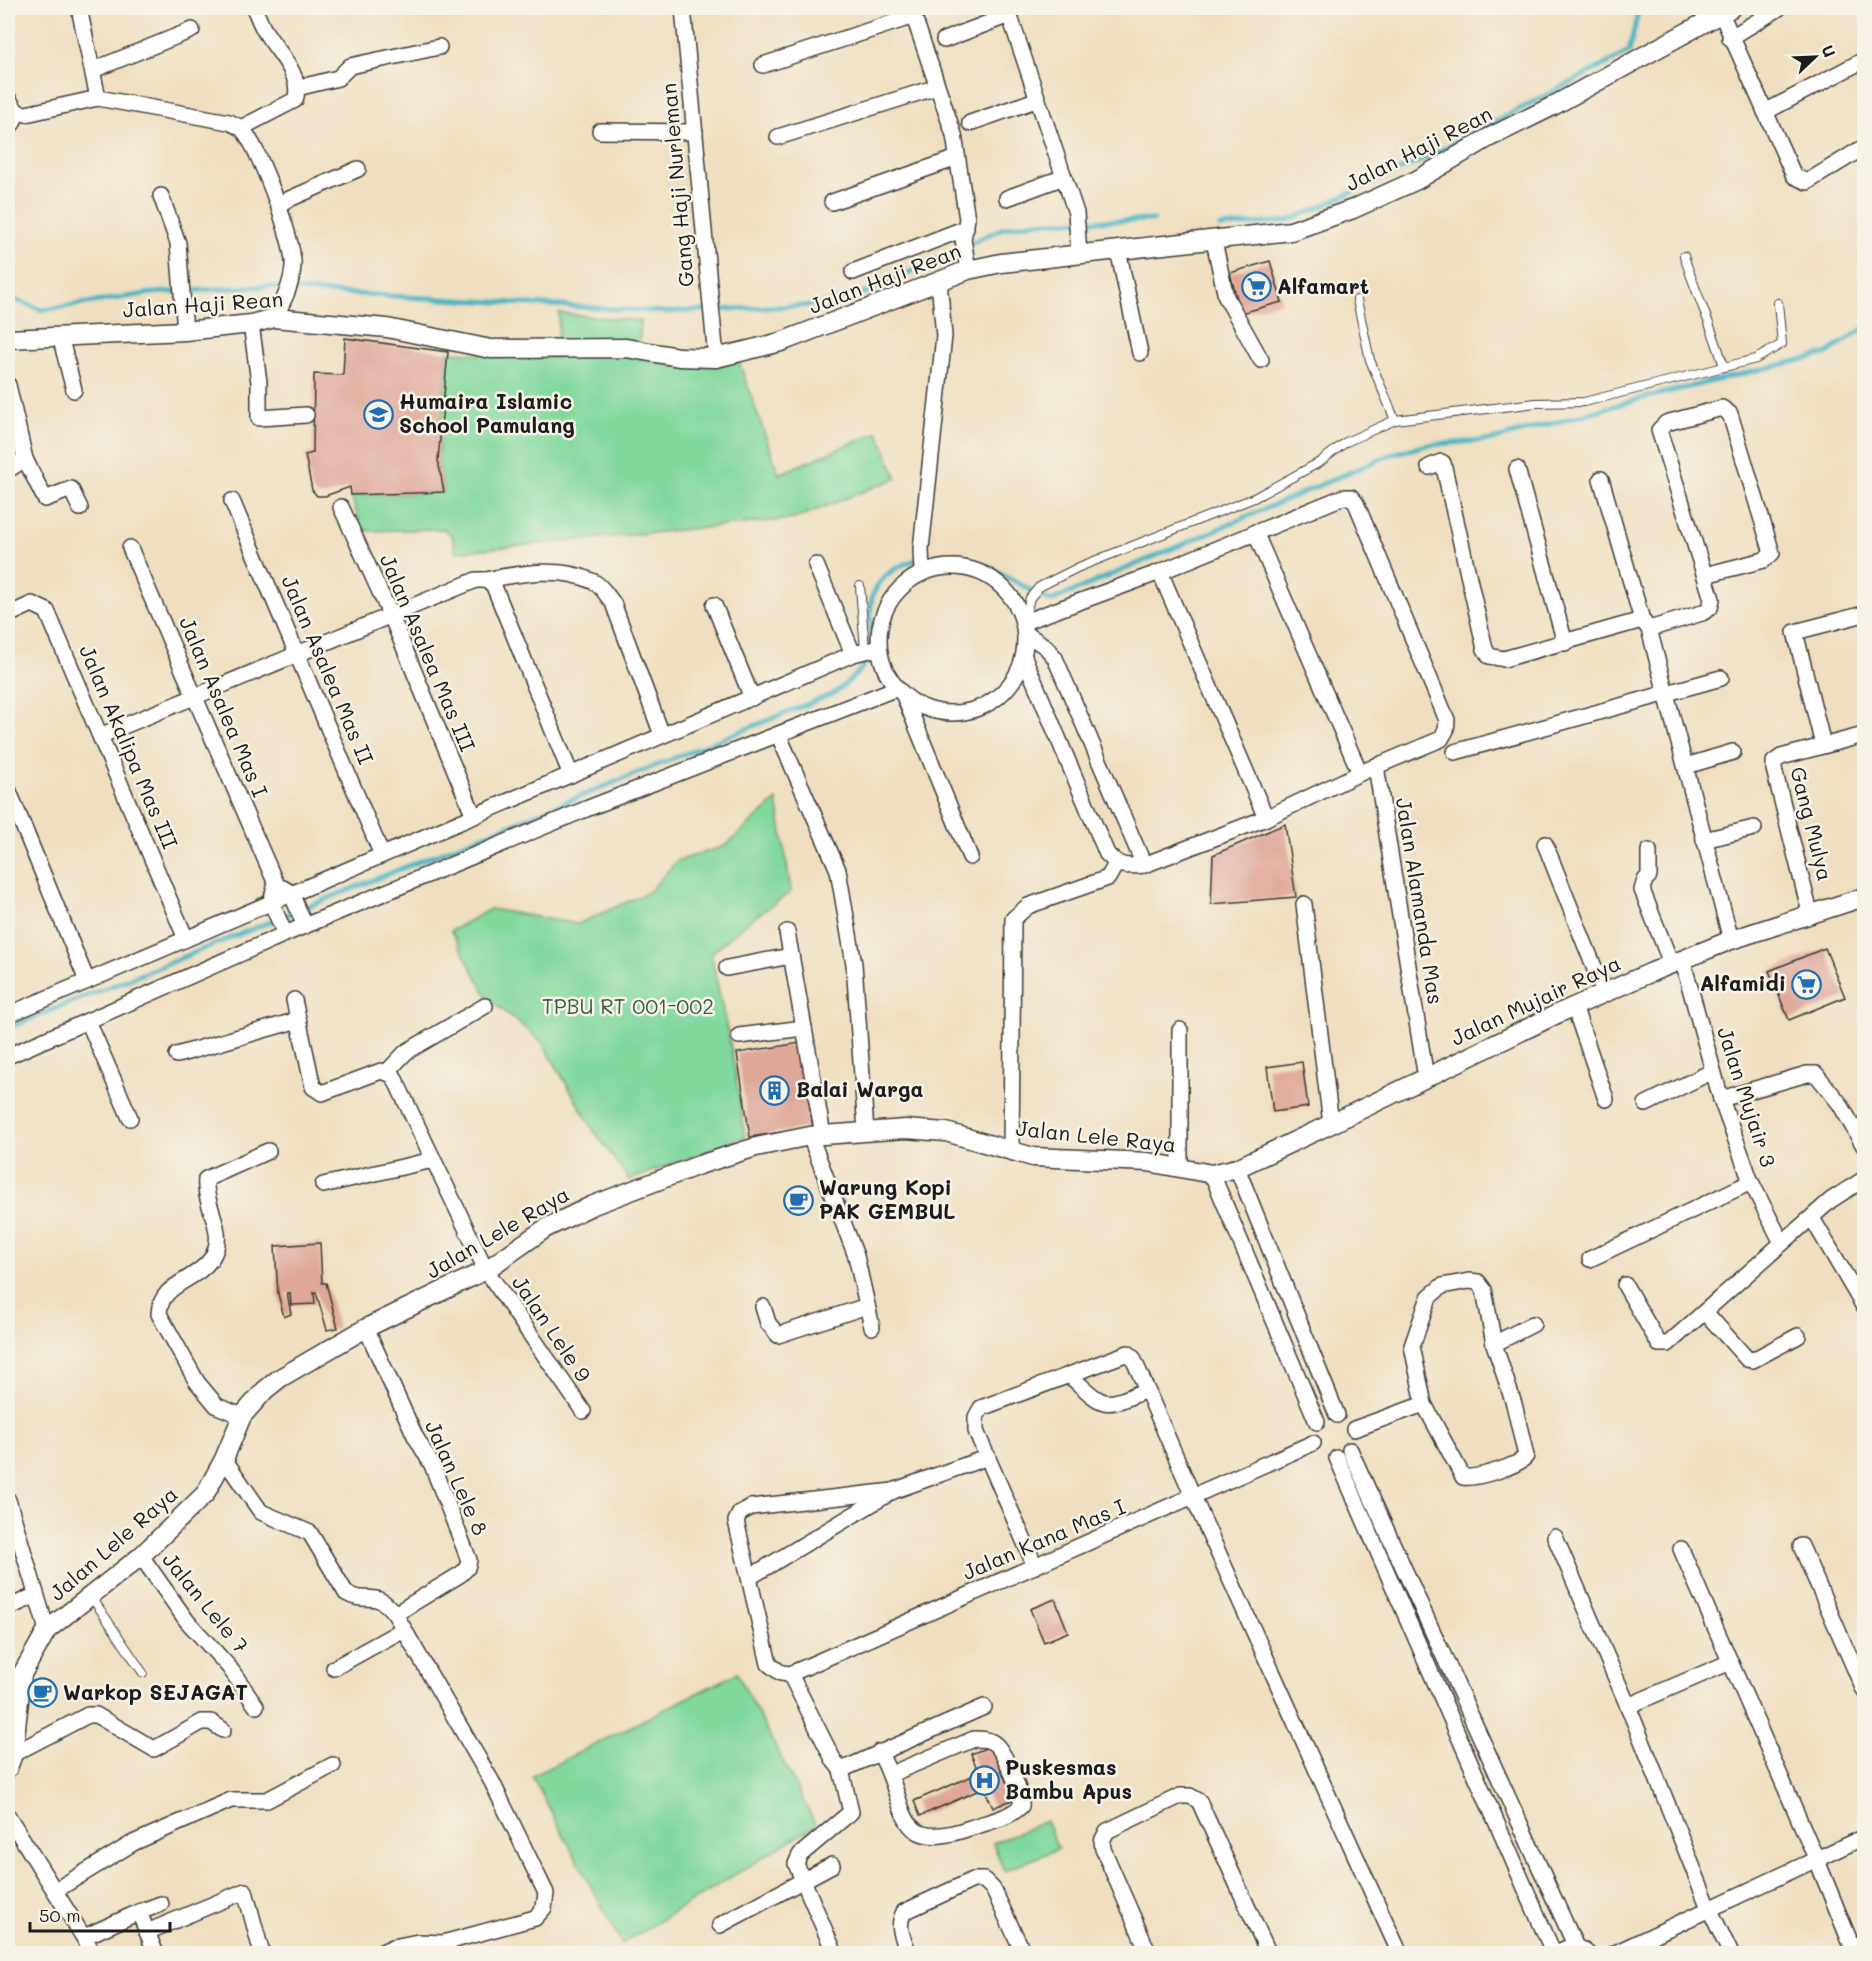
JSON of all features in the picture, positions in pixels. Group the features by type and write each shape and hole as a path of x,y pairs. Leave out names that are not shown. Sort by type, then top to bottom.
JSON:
{"street":[{"path":"79,8 98,98"},
{"path":"241,128 295,100 297,88 282,54 266,33 254,8"},
{"name":"Gang Haji Nurleman","path":"683,8 716,358"},
{"path":"1730,38 1779,8"},
{"path":"1726,10 1730,38 1794,176 1807,182 1864,147"},
{"name":"Jalan Haji Rean","path":"8,339 185,332 251,324 279,310 387,328 491,349 626,348 679,357 716,358 781,342 939,281 967,263 1001,263 1291,231 1353,209 1417,180 1488,138 1551,107 1726,10"},
{"path":"944,40 1008,11 1036,100 1076,213 1078,254"},
{"path":"763,66 913,12 954,135 967,219 964,234 967,263"},
{"path":"93,70 192,30"},
{"path":"297,88 338,78 350,66 439,47"},
{"path":"1765,112 1864,60"},
{"path":"778,137 937,87"},
{"path":"8,98 17,112 26,114 98,98 230,122 241,128 249,139 278,204 288,233 294,265 279,310"},
{"path":"970,123 1036,100"},
{"path":"8,128 13,123 17,112"},
{"path":"600,131 695,132"},
{"path":"832,202 957,158"},
{"path":"278,204 358,169"},
{"path":"1007,198 1064,177"},
{"path":"161,196 178,243 185,332"},
{"path":"853,272 964,234"},
{"path":"1214,241 1226,297 1261,360"},
{"path":"1118,250 1140,353"},
{"path":"922,573 921,549 944,336 939,281"},
{"path":"251,324 259,382 259,418 306,416"},
{"path":"60,336 74,390"},
{"path":"8,386 25,459 45,499 71,489 80,508"},
{"path":"1429,466 1443,463 1449,479 1485,649 1489,656 1503,659 1702,613 1710,608 1712,599 1659,430 1666,423 1722,408 1730,414 1772,553 1764,560 1705,575"},
{"path":"8,470 25,459"},
{"path":"1517,469 1565,643"},
{"path":"1601,479 1668,695 1731,940"},
{"path":"1024,627 1343,497 1351,497 1356,503 1447,720 1446,730 1441,739 1359,773 1266,818 1144,865 1126,867 1116,864 1107,854 1024,657"},
{"name":"Jalan Asalea Mas II","path":"232,501 382,855"},
{"name":"Jalan Asalea Mas III","path":"341,507 391,616 474,816"},
{"path":"1256,532 1359,773"},
{"name":"Jalan Asalea Mas I","path":"130,548 197,697 276,883"},
{"path":"816,565 866,651 900,692 970,857"},
{"path":"8,1015 662,735 866,651 880,629 885,612 894,596 906,582 922,573 941,567 962,567 981,572 998,582 1010,595 1024,627 1024,657 1017,675 1006,690 992,702 975,710 957,714 938,712 920,706 900,692"},
{"path":"1160,572 1266,818"},
{"path":"102,735 476,580 537,573 594,582 603,589 612,603 662,735"},
{"path":"485,580 493,584 571,775"},
{"name":"Jalan Akalipa Mas III","path":"8,615 32,604 47,611 102,735 186,939"},
{"path":"714,605 752,698"},
{"name":"Gang Mulya","path":"1823,745 1795,632 1864,614"},
{"path":"1024,627 1054,658 1144,865"},
{"path":"1455,752 1668,695 1721,678"},
{"path":"8,1056 285,934 586,809 900,692"},
{"name":"Gang Mulya","path":"1810,913 1774,762 1780,757 1864,735"},
{"path":"779,736 838,870 854,964 866,1131"},
{"path":"1686,766 1733,752"},
{"name":"Jalan Alamanda Mas","path":"1376,766 1426,1078"},
{"path":"8,789 87,981"},
{"path":"1704,840 1754,828"},
{"path":"1545,844 1604,992"},
{"name":"Jalan Mujair 3","path":"1649,851 1649,876 1642,890 1677,961 1721,1099 1751,1182 1782,1243"},
{"path":"1011,1152 1013,919 1028,906 1108,878 1116,864"},
{"path":"285,934 271,902 276,883 291,893 305,926"},
{"name":"Jalan Mujair Raya","path":"1237,1168 1331,1125 1604,992 1731,940 1864,897"},
{"path":"1304,904 1331,1125"},
{"path":"787,932 804,1028 817,1136 856,1256 872,1327"},
{"path":"727,968 791,956"},
{"path":"294,1000 313,1087 322,1093 381,1071 388,1071 406,1052 485,1006"},
{"path":"1574,1006 1606,1099"},
{"path":"177,1055 298,1020"},
{"path":"88,1021 130,1118"},
{"path":"739,1036 804,1028"},
{"path":"1180,1030 1180,1168"},
{"name":"Jalan Lele 9","path":"388,1071 393,1075 486,1270 583,1412"},
{"path":"1646,1104 1713,1071"},
{"path":"1721,1099 1807,1074 1816,1074 1840,1104 1864,1146"},
{"name":"Jalan Lele Raya","path":"10,1761 13,1704 22,1674 47,1630 141,1556 205,1494 224,1459 242,1416 265,1390 280,1378 366,1328 486,1270 546,1228 591,1206 729,1155 817,1136 866,1131 905,1129 945,1132 1033,1157 1148,1162 1212,1174 1237,1168"},
{"path":"242,1416 218,1406 197,1382 159,1314 159,1303 164,1294 203,1268 212,1258 218,1241 218,1229 205,1189 206,1179 268,1151"},
{"path":"323,1185 433,1160"},
{"path":"1237,1168 1337,1415"},
{"path":"1212,1174 1317,1422"},
{"path":"1625,1285 1644,1321 1663,1346 1706,1313 1831,1200 1864,1179"},
{"path":"1590,1259 1751,1182"},
{"path":"1812,1218 1864,1307"},
{"path":"1469,1281 1478,1282 1484,1290 1494,1344 1515,1404 1526,1456 1523,1461 1463,1477 1424,1404 1412,1346 1429,1297 1442,1286 1469,1281"},
{"path":"763,1307 768,1323 778,1335 867,1306"},
{"path":"1706,1313 1747,1359 1753,1360 1798,1336"},
{"path":"1494,1344 1533,1324"},
{"name":"Jalan Lele 8","path":"366,1328 415,1436 432,1465 469,1560 462,1574 395,1614"},
{"path":"1035,1566 976,1431 976,1417 981,1408 1128,1353 1133,1358 1193,1499 1400,1953"},
{"path":"1069,1375 1099,1402 1109,1404 1146,1390"},
{"path":"1354,1429 1424,1404"},
{"path":"1330,1414 1350,1422 1354,1429 1355,1437 1344,1454 1323,1455 1313,1443 1313,1429 1317,1422 1330,1414"},
{"name":"Jalan Kana Mas I","path":"790,1674 1193,1499 1313,1443"},
{"path":"1344,1454 1582,1950"},
{"path":"1344,1454 1555,1953 1569,1947 1582,1950"},
{"path":"750,1577 893,1491 988,1457"},
{"path":"224,1459 261,1512 310,1533 346,1593 354,1598 376,1597 385,1601 395,1614 492,1782 546,1893 544,1908 535,1918 445,1948 418,1942 378,1953"},
{"path":"835,1953 796,1864 800,1855 851,1812 841,1770 790,1674 781,1673 770,1664 736,1521 740,1513 751,1507 893,1491"},
{"path":"8,1500 47,1630"},
{"path":"1555,1537 1628,1706 1709,1908 1731,1953"},
{"path":"1801,1545 1864,1690"},
{"path":"1681,1549 1728,1663 1816,1858 1855,1953"},
{"name":"Jalan Lele 7","path":"141,1556 187,1621 229,1667 256,1706"},
{"path":"8,1608 36,1594"},
{"path":"334,1668 404,1629"},
{"path":"1628,1706 1728,1663"},
{"path":"841,1770 984,1707"},
{"path":"10,1761 88,1715 96,1715 154,1749 202,1722 211,1722 223,1730"},
{"path":"953,1720 965,1743"},
{"path":"879,1752 891,1774 908,1824 916,1833 927,1837 946,1836 1018,1809 1022,1799 996,1745 983,1739 965,1743 891,1774"},
{"path":"56,1890 133,1843 231,1800 267,1800 333,1765"},
{"path":"1149,1953 1103,1849 1102,1840 1107,1831 1180,1796 1190,1796 1199,1801 1269,1953"},
{"path":"8,1816 94,1953"},
{"path":"1612,1953 1864,1837"},
{"path":"720,1925 832,1865"},
{"path":"909,1953 900,1932 900,1920 904,1911 974,1880 984,1880 993,1889 1024,1953"},
{"path":"147,1932 245,1891 262,1953"},
{"path":"84,1936 161,1904"},
{"path":"139,1912 156,1953"}],"lane":[{"path":"1684,255 1697,297 1714,329 1724,367"},
{"path":"1357,300 1370,360 1395,420"},
{"path":"1024,627 1030,598 1039,586 1079,567 1254,498 1320,462 1346,442 1395,420 1536,403 1584,402 1756,359 1782,344 1778,303"},
{"path":"860,586 866,651"},
{"path":"91,1596 143,1673"}],"green space":[{"path":"559,313 641,321 638,358 697,367 739,362 779,474 878,432 897,478 794,519 456,552 452,536 444,529 362,531 351,495 444,492 438,460 448,352 557,358"},
{"name":"TPBU RT 001-002","path":"777,800 791,892 742,926 711,954 732,1053 745,1137 629,1180 593,1129 542,1042 488,998 451,931 490,909 578,924 649,892 677,861 725,846"},
{"path":"737,1673 816,1825 622,1944 532,1776"},
{"path":"1046,1821 1058,1849 1004,1871 993,1843"}],"building":[{"name":"Alfamart","path":"1270,261 1282,302 1241,313 1230,273"},
{"name":"Humaira Islamic School Pamulang","path":"345,338 448,352 438,460 444,492 351,495 350,487 325,496 317,496 312,490 305,455 313,453 314,374 343,375"},
{"path":"1285,824 1296,897 1211,904 1213,855"},
{"name":"Alfamidi","path":"1825,948 1845,997 1789,1020 1769,971"},
{"name":"Balai Warga","path":"800,1043 813,1127 750,1137 737,1053"},
{"path":"1302,1062 1308,1107 1273,1112 1267,1067"},
{"path":"320,1243 322,1283 326,1283 338,1328 327,1330 316,1292 314,1292 315,1304 291,1305 290,1293 287,1293 291,1314 284,1317 278,1294 275,1246"},
{"path":"1055,1599 1068,1632 1044,1642 1030,1609"},
{"name":"Puskesmas Bambu Apus","path":"991,1746 1014,1799 993,1808 984,1788 920,1816 914,1801 979,1773 971,1754"}],"waterway":[{"path":"1220,227 1287,221 1318,208 1422,160 1629,52 1639,8"},
{"path":"8,297 42,310 152,293 269,286 305,291 667,312 817,305 868,292 1003,228 1035,222 1154,220"},
{"path":"8,1028 835,693 859,671 867,658 871,600 878,585 896,568 907,563 928,558 965,559 999,572 1051,601 1392,454 1427,445 1492,440 1647,397 1826,354 1864,328"}],"place":[{"name":"Alfamart","path":"1256,287"},
{"name":"Humaira Islamic School Pamulang","path":"378,414"},
{"name":"Alfamidi","path":"1807,984"},
{"name":"Balai Warga","path":"775,1090"},
{"name":"Warung Kopi PAK GEMBUL","path":"798,1200"},
{"name":"Warkop SEJAGAT","path":"42,1693"},
{"name":"Puskesmas Bambu Apus","path":"984,1780"}]}
